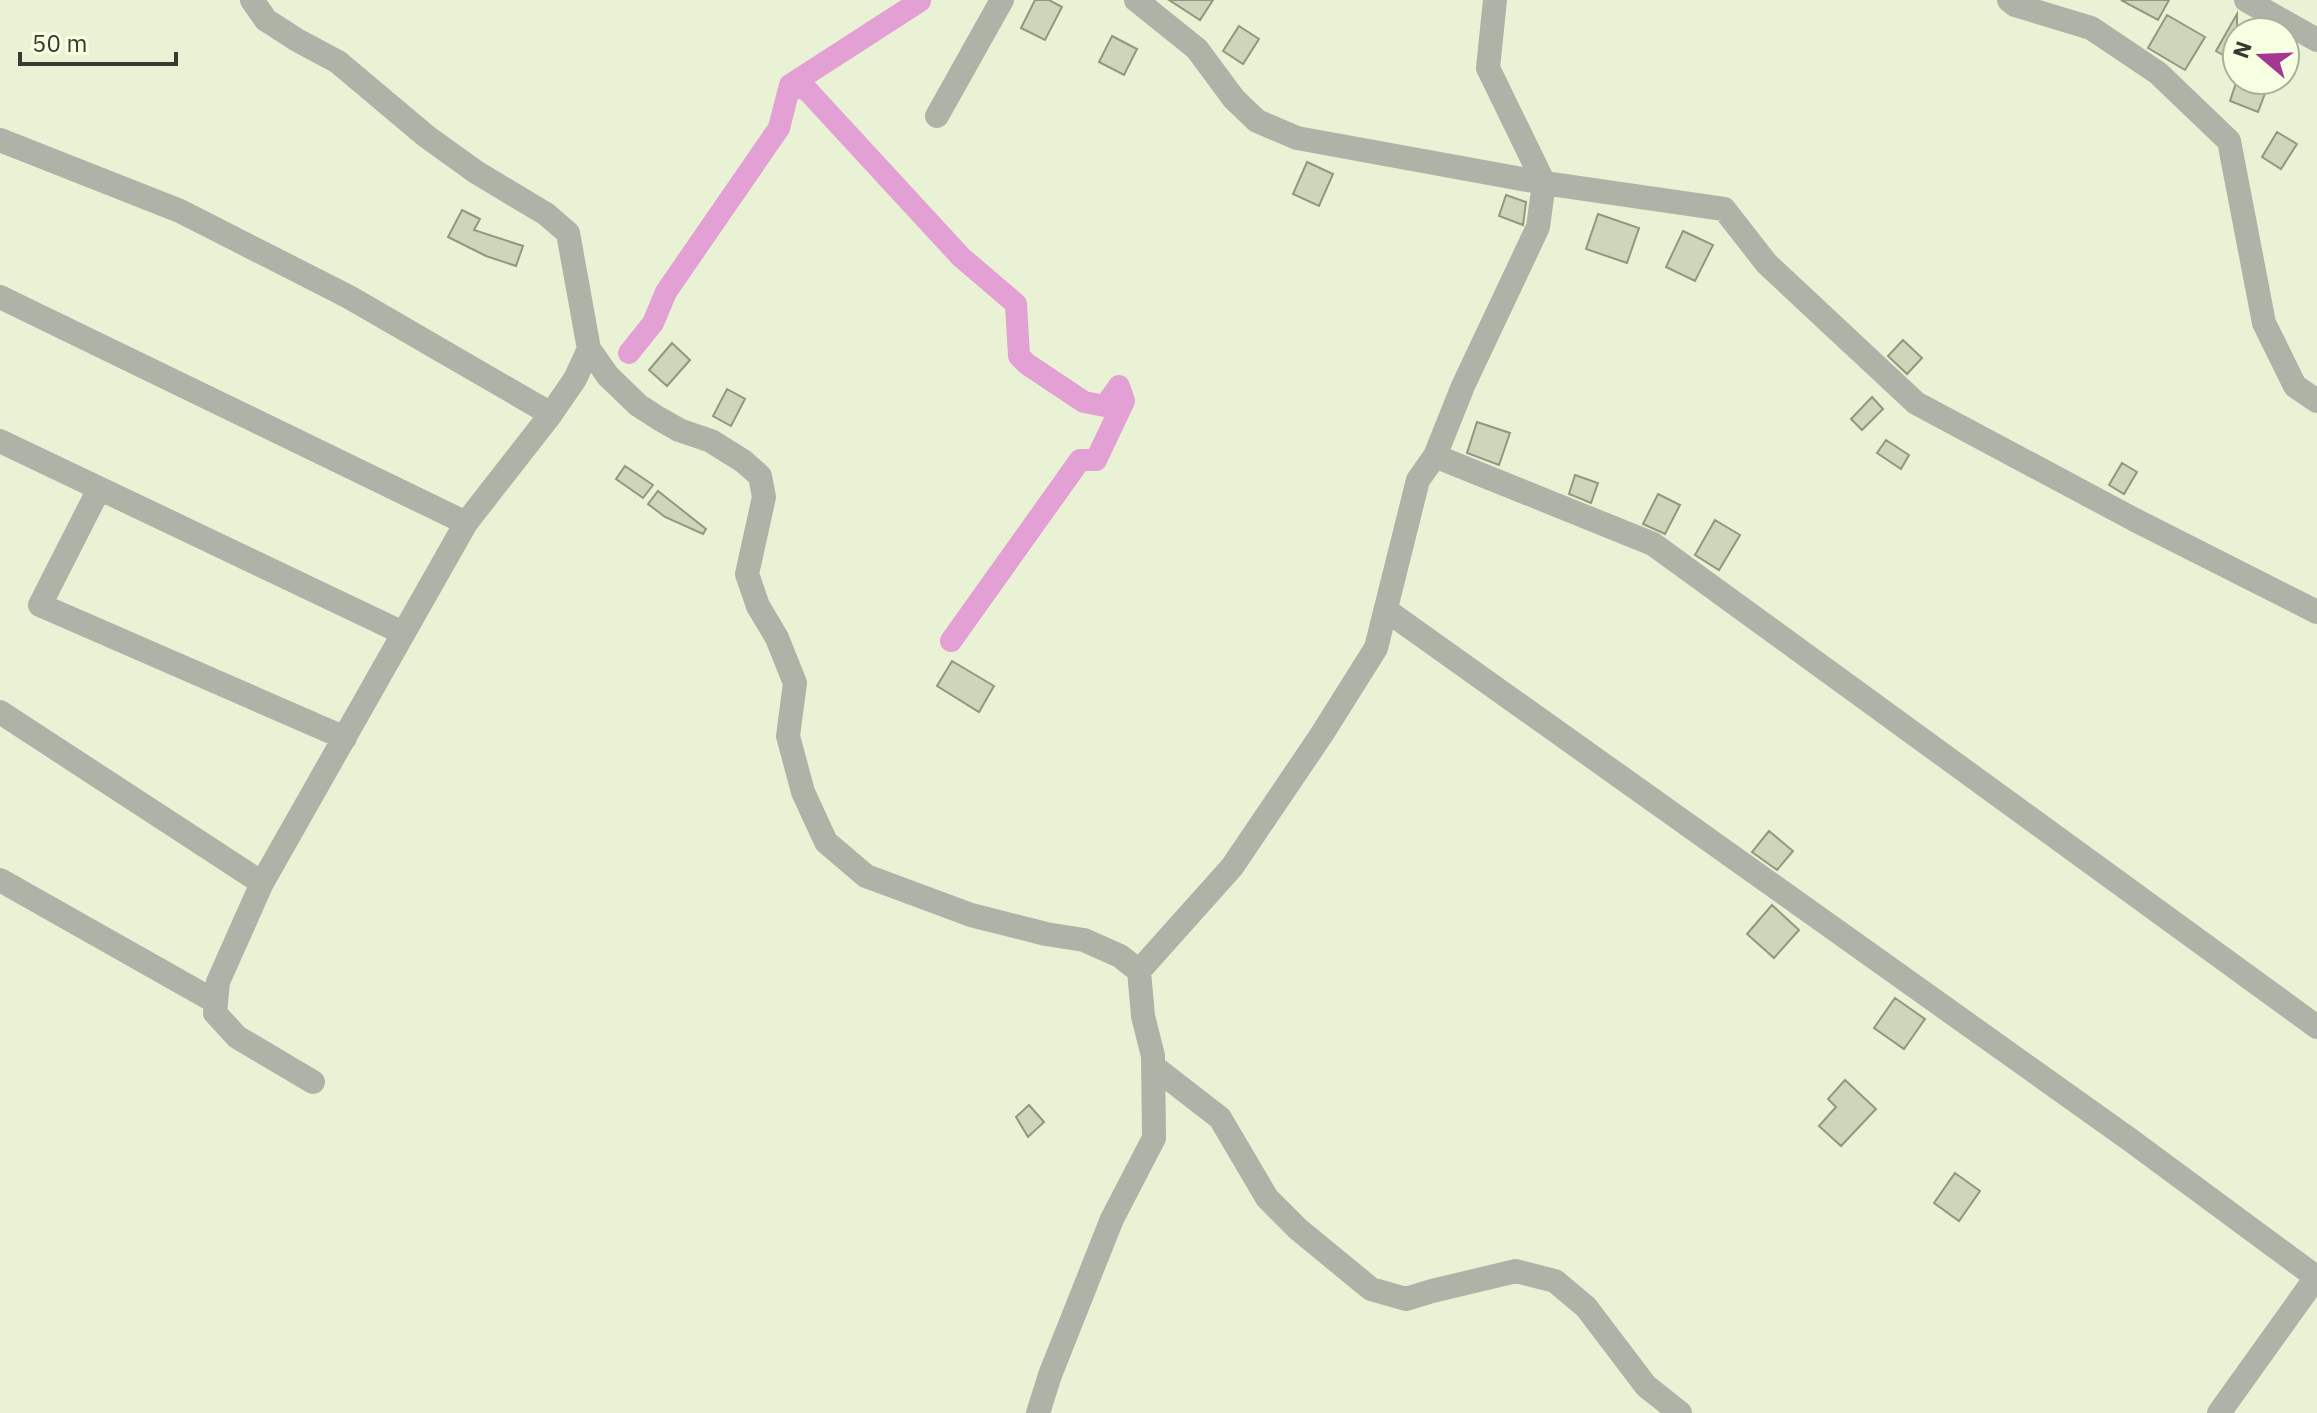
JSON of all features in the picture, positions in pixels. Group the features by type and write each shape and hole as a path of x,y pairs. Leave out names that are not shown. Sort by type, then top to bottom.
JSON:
{"street":[{"path":"252,0 266,20 338,62 426,136 476,172 546,214 568,233 589,349 608,376 638,405 679,430 711,441 760,476 764,497 747,574 758,606 777,638 795,683 788,736 803,792 826,842 866,876 971,915 1084,940 1120,956 1139,971 1143,1016 1153,1056 1154,1138 1112,1219 1038,1413"},
{"path":"937,116 1002,0"},
{"path":"1136,0 1197,49 1234,99 1257,121 1297,138 1544,183 1724,209 1767,264 1916,403 2135,520 2317,612"},
{"path":"1139,971 1232,867 1376,648 1418,480 1435,456 1463,386 1538,227 1544,183 1488,68 1495,0"},
{"path":"2009,0 2015,5 2091,28 2158,73 2229,141 2264,323 2295,386 2317,401"},
{"path":"2246,0 2317,40"},
{"path":"0,140 194,218 349,297 551,414"},
{"path":"0,297 466,523"},
{"path":"313,1082 237,1037 215,1013 218,982 262,883 466,523 551,414 575,379 589,349"},
{"path":"0,441 403,633"},
{"path":"1435,456 1653,544 2317,1027"},
{"path":"99,489 40,605 345,738"},
{"path":"1386,610 2316,1276 2219,1413"},
{"path":"0,712 262,883"},
{"path":"0,880 216,1002"},
{"path":"1153,1066 1220,1118 1267,1198 1298,1229 1371,1289 1406,1299 1516,1271 1555,1281 1586,1307 1646,1386 1680,1413"}],"building":[{"path":"1035,0 1049,0 1062,7 1045,40 1021,28"},
{"path":"1169,0 1213,0 1200,20"},
{"path":"2121,0 2169,0 2158,20"},
{"path":"2167,15 2205,37 2185,70 2148,48"},
{"path":"1239,26 1259,39 1243,64 1223,51"},
{"path":"1112,36 1137,49 1124,75 1099,62"},
{"path":"2232,96 2264,96 2258,112 2230,101"},
{"path":"2277,132 2297,144 2281,169 2262,157"},
{"path":"1307,162 1333,174 1319,206 1293,194"},
{"path":"1506,195 1526,202 1523,225 1499,216"},
{"path":"462,210 480,219 474,230 523,246 516,266 486,256 448,237"},
{"path":"1598,214 1639,228 1627,263 1586,249"},
{"path":"1683,231 1713,245 1695,281 1666,267"},
{"path":"1903,340 1922,358 1907,374 1888,356"},
{"path":"672,343 690,360 667,386 649,370"},
{"path":"727,389 745,399 731,426 713,416"},
{"path":"1872,397 1883,409 1862,430 1851,419"},
{"path":"1477,422 1510,433 1499,465 1467,453"},
{"path":"1886,440 1909,455 1901,469 1877,453"},
{"path":"2122,463 2137,472 2124,494 2109,485"},
{"path":"625,466 653,485 643,498 616,479"},
{"path":"1575,475 1598,483 1591,503 1569,494"},
{"path":"658,491 706,529 703,534 665,517 648,504"},
{"path":"1658,494 1680,505 1665,534 1643,524"},
{"path":"1715,520 1740,535 1719,570 1695,555"},
{"path":"952,661 994,686 979,712 937,686"},
{"path":"1769,831 1793,851 1777,870 1752,852"},
{"path":"1772,905 1799,930 1774,958 1747,934"},
{"path":"1895,998 1925,1019 1904,1049 1874,1028"},
{"path":"1845,1080 1876,1109 1841,1146 1819,1126 1836,1107 1828,1099"},
{"path":"1029,1105 1044,1122 1028,1137 1016,1117"},
{"path":"1955,1173 1980,1191 1959,1221 1934,1203"}],"waterway":[{"path":"629,353 653,323 666,292 779,128 790,85 920,1"},
{"path":"790,85 807,90 961,257 1016,304 1019,356 1027,364 1084,402 1105,406 1119,386 1124,401 1096,460 1080,460 951,641"}]}
